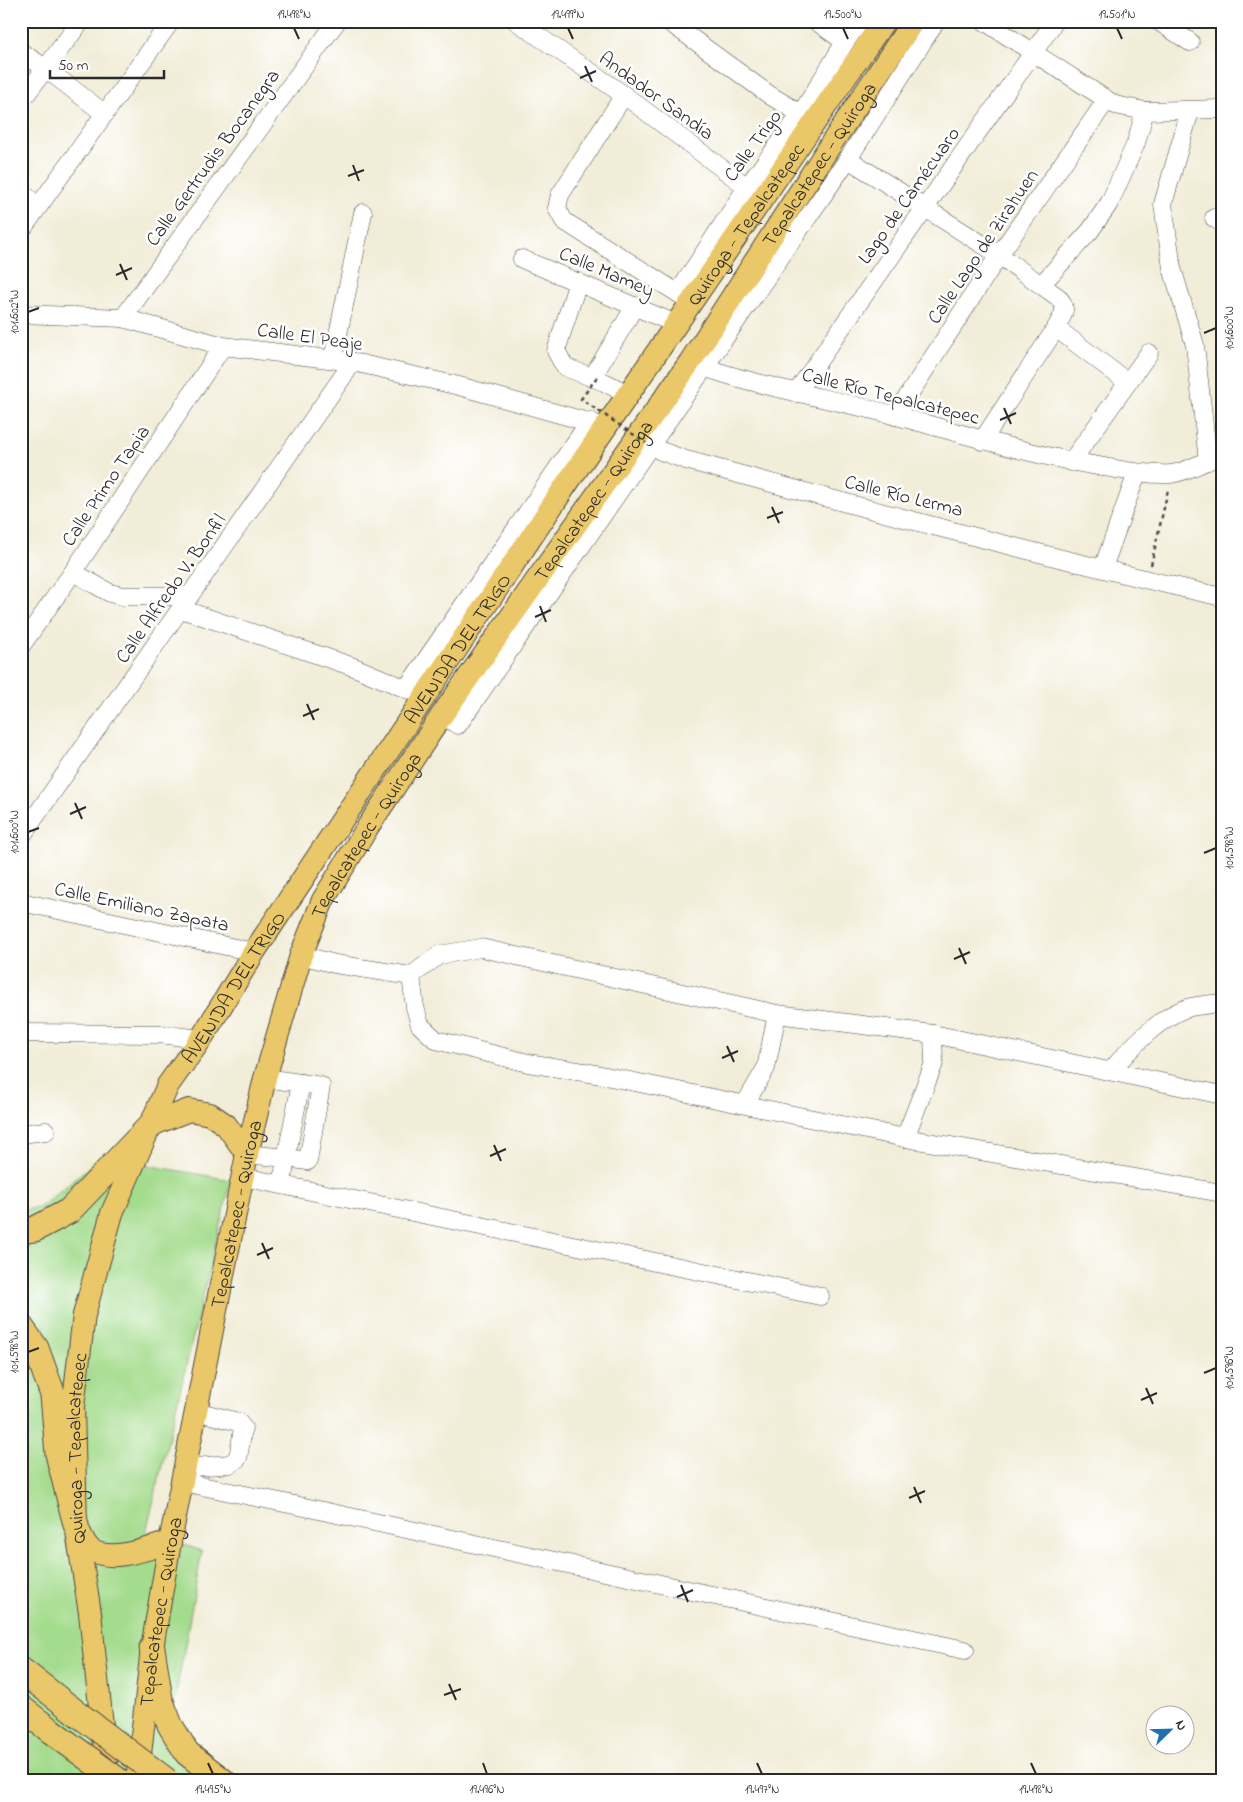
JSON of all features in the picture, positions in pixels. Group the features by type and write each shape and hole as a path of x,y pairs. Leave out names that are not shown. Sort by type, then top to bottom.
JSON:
{"highway":[{"path":"21,1231 35,1229 68,1211 150,1125"},
{"path":"21,1327 36,1348 53,1395 58,1454 76,1525"},
{"path":"152,1648 160,1699 170,1725 187,1752 223,1781"},
{"path":"21,1670 167,1781"},
{"path":"21,1708 119,1781"}],"main road":[{"name":"Quiroga - Tepalcatepec","path":"598,424 628,394 676,324 684,298 884,21"},
{"name":"Tepalcatepec - Quiroga","path":"137,1781 152,1648 170,1542 247,1154 265,1078 301,955 323,900 369,825 442,714 697,365 826,152 913,21"},
{"name":"AVENIDA DEL TRIGO","path":"150,1125 168,1085 201,1039 254,952 299,886 415,693 598,424"},
{"path":"299,886 323,900"},
{"path":"150,1125 189,1110 210,1114 226,1125 247,1154"},
{"name":"Quiroga - Tepalcatepec","path":"108,1781 90,1613 76,1525 73,1408 84,1316 112,1213 150,1125"},
{"path":"76,1525 89,1548 103,1555 119,1555 170,1542"}],"street":[{"path":"21,101 81,21"},
{"name":"Calle Gertrudis Bocanegra","path":"123,318 337,21"},
{"name":"Andador Sandía","path":"516,21 624,95 747,187"},
{"path":"668,21 771,96 801,114"},
{"path":"816,21 845,42"},
{"name":"Calle Trigo","path":"684,298 747,187 801,114 860,21"},
{"path":"442,714 458,725 648,444 697,365 848,159 936,21"},
{"path":"984,21 1032,54 1115,105 1145,111 1222,109"},
{"name":"Lago de Camécuaro","path":"796,393 1055,21"},
{"path":"1158,21 1190,42"},
{"path":"21,231 105,114 165,24"},
{"path":"21,52 105,114"},
{"path":"624,95 560,195 557,208 564,220 684,298"},
{"name":"Calle Lago de Zirahuen","path":"895,416 999,255 1106,101"},
{"path":"1041,285 1090,231 1110,202 1136,143 1145,111"},
{"path":"1172,474 1215,457 1195,345 1172,268 1163,204 1190,111"},
{"path":"848,159 999,255 1058,297 1064,305 1064,312 1056,328 982,441"},
{"path":"21,192 38,206"},
{"path":"332,359 363,213"},
{"name":"Calle Mamey","path":"522,259 676,324"},
{"path":"578,282 556,351 565,367 595,378 628,394"},
{"path":"595,378 635,306"},
{"name":"Calle El Peaje","path":"21,314 123,318 223,346 353,362 459,386 598,424"},
{"path":"1056,328 1127,382"},
{"name":"Calle Primo Tapia","path":"21,646 73,572 223,346"},
{"path":"1071,462 1149,353"},
{"name":"Calle Alfredo V. Bonfil","path":"21,837 353,362"},
{"name":"Calle Río Tepalcatepec","path":"697,365 796,393 895,416 982,441 1071,462 1137,473 1172,474"},
{"name":"Calle Río Lerma","path":"648,444 686,460 1148,580 1222,597"},
{"path":"1103,568 1137,473"},
{"path":"73,572 110,593 186,603 354,667 415,693"},
{"name":"Calle Emiliano Zapata","path":"21,902 254,952"},
{"path":"301,955 336,964 411,976 438,955 481,948 777,1014 933,1034 1222,1095"},
{"path":"411,976 420,1025 436,1040 528,1063 596,1074 905,1138 1222,1194"},
{"path":"1111,1071 1132,1046 1167,1019 1190,1007 1222,1003"},
{"path":"745,1104 766,1068 777,1014"},
{"path":"21,1033 159,1034 201,1039"},
{"path":"905,1138 934,1063 933,1034"},
{"path":"265,1078 321,1086 302,1189"},
{"path":"282,1184 301,1083"},
{"path":"293,1127 313,1130"},
{"path":"21,1134 46,1131"},
{"path":"247,1154 308,1161"},
{"path":"243,1177 820,1296"},
{"path":"183,1475 230,1464 238,1458 243,1428 238,1422 196,1411"},
{"path":"183,1475 309,1508 966,1650"}],"path":[{"path":"595,378 582,399 648,444"},
{"path":"1148,580 1172,474"}],"green space":[{"path":"101,1157 231,1180 146,1532 202,1551 169,1733 235,1781 21,1781 21,1210 39,1208"}]}
